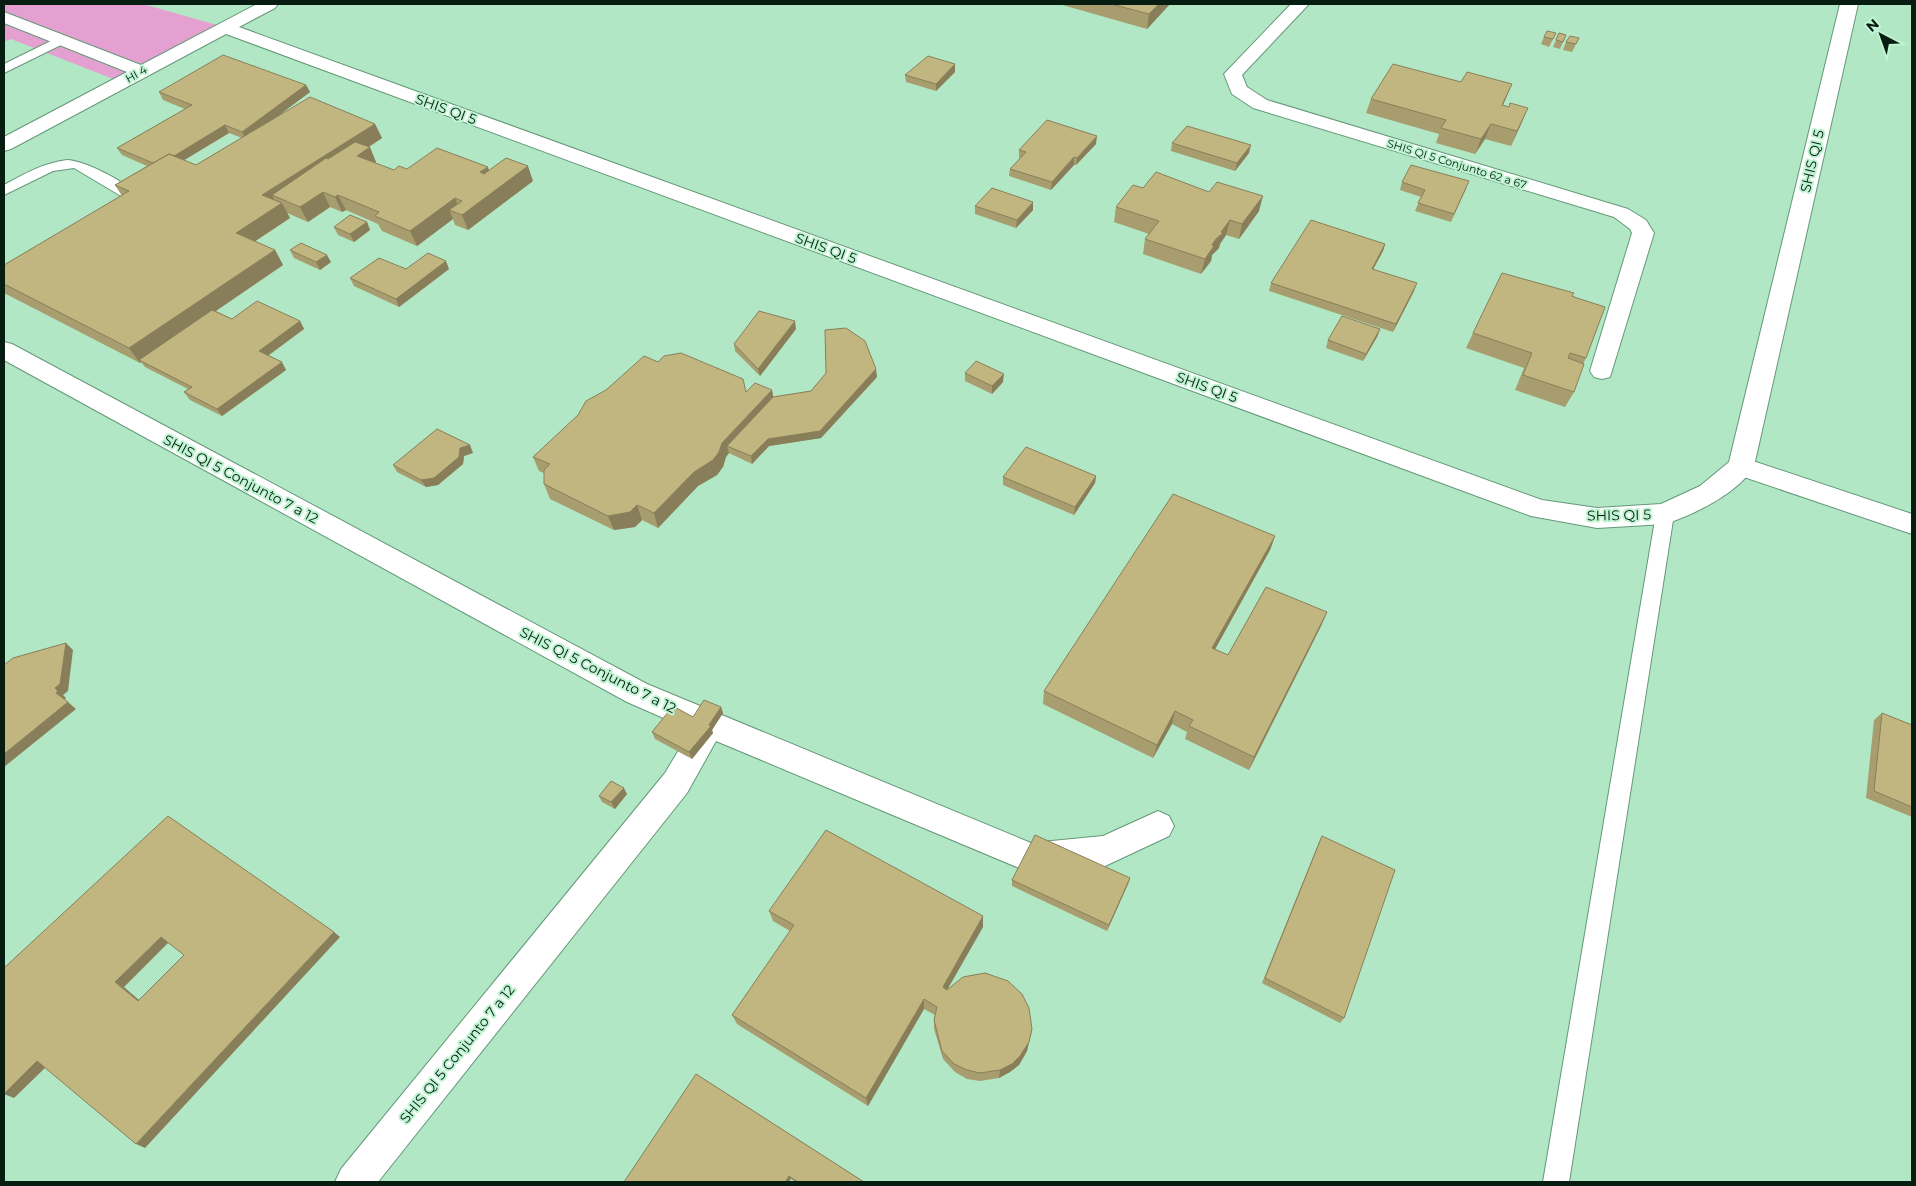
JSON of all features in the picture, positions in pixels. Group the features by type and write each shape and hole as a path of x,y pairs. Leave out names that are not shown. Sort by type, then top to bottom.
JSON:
{"street":[{"name":"HI 4","path":"4,145 269,4"},
{"name":"SHIS QI 5 Conjunto 62 a 67","path":"1300,4 1233,74 1239,90 1260,104 1621,213 1639,225 1643,233 1602,371"},
{"name":"SHIS QI 5","path":"224,27 1540,510 1597,518 1665,514 1709,493 1741,466 1849,4"},
{"path":"4,18 141,71"},
{"name":"SHIS QI 5 Conjunto 7 a 12","path":"4,350 637,693 710,725 676,783 354,1182"},
{"path":"1741,466 1912,524"},
{"path":"710,725 1031,858 1105,851 1158,826"}],"lane":[{"path":"4,69 61,40"},
{"path":"4,191 34,174 57,166 76,164 127,194 131,203 117,216"},
{"path":"1556,1182 1665,514"}],"shaded area":[{"path":"4,4 143,4 224,27 121,82 11,39 4,42"}],"building":[{"path":"1111,4 1159,4 1149,14"},
{"path":"1547,31 1556,33 1553,39 1544,37"},
{"path":"1559,33 1566,35 1563,42 1556,40"},
{"path":"1570,36 1579,38 1576,44 1566,42"},
{"path":"223,55 306,85 242,132 225,125 174,156 169,154 153,163 117,148 192,105 159,92"},
{"path":"928,56 955,64 936,84 905,75"},
{"path":"1393,64 1461,82 1467,72 1512,84 1502,105 1509,107 1510,103 1528,108 1517,131 1491,124 1481,139 1441,128 1446,120 1371,99"},
{"path":"310,97 375,124 262,195 282,203 236,233 275,250 129,348 4,284 4,265 129,191 115,185 169,154 196,165"},
{"path":"1047,120 1097,136 1077,158 1074,157 1052,182 1010,169 1026,152 1019,150"},
{"path":"1187,126 1251,145 1237,163 1172,143"},
{"path":"355,142 370,147 357,156 394,170 399,166 407,169 437,148 488,167 480,172 484,174 506,158 528,166 462,215 449,210 462,201 455,198 410,231 375,216 379,212 338,195 335,197 323,192 300,207 272,195 326,158 328,159"},
{"path":"1411,165 1469,181 1454,214 1418,203 1425,190 1402,182"},
{"path":"1156,172 1209,192 1217,182 1263,196 1242,224 1230,220 1221,232 1223,233 1212,245 1214,246 1205,259 1145,239 1159,221 1116,207 1133,185 1143,188"},
{"path":"992,188 1033,202 1017,220 975,206"},
{"path":"350,215 367,222 350,234 334,227"},
{"path":"1311,220 1385,244 1372,269 1417,283 1396,324 1271,283"},
{"path":"301,243 327,255 316,262 290,250"},
{"path":"428,253 446,261 396,299 350,278 379,258 406,269"},
{"path":"1502,273 1574,293 1572,296 1605,307 1586,358 1570,353 1568,358 1584,364 1574,392 1523,375 1532,353 1473,333"},
{"path":"257,301 300,321 259,351 282,362 217,409 184,392 192,387 139,360 212,310 232,319"},
{"path":"759,311 795,321 758,369 734,344"},
{"path":"1342,316 1380,329 1366,354 1328,340"},
{"path":"846,328 865,341 876,369 820,431 768,439 751,456 727,446 773,397 811,391 826,373 825,330"},
{"path":"681,353 743,379 746,392 755,383 772,390 722,443 719,452 713,460 694,472 654,513 637,505 630,512 608,516 544,484 544,470 550,464 533,457 578,415 586,401 606,390 644,356 658,362 664,356"},
{"path":"976,361 1004,374 992,386 965,373"},
{"path":"437,429 470,445 460,448 459,457 434,478 421,480 393,465"},
{"path":"1026,447 1096,476 1075,507 1003,477"},
{"path":"1173,494 1275,536 1212,648 1228,655 1266,587 1327,612 1254,757 1189,726 1193,720 1175,711 1157,745 1044,691"},
{"path":"66,643 60,684 55,688 58,691 56,693 68,702 4,754 4,665 13,658"},
{"path":"704,700 721,707 709,725 711,726 689,752 652,732 673,706 693,717"},
{"path":"1882,713 1912,725 1912,807 1874,791"},
{"path":"611,781 624,788 611,802 599,796"},
{"path":"168,816 334,932 136,1144 37,1061 4,1094 4,968","holes":["161,937 184,955 138,1001 115,982"]},
{"path":"826,830 983,916 943,987 947,990 963,977 985,973 1008,981 1022,994 1029,1008 1032,1029 1029,1042 1012,1064 1000,1070 980,1073 954,1064 942,1051 934,1020 937,1007 924,999 866,1098 732,1015 794,925 769,911"},
{"path":"1035,835 1130,878 1109,925 1012,880"},
{"path":"1322,836 1395,870 1344,1018 1265,978"},
{"path":"696,1074 864,1182 798,1182 789,1176 785,1182 624,1182"}]}
